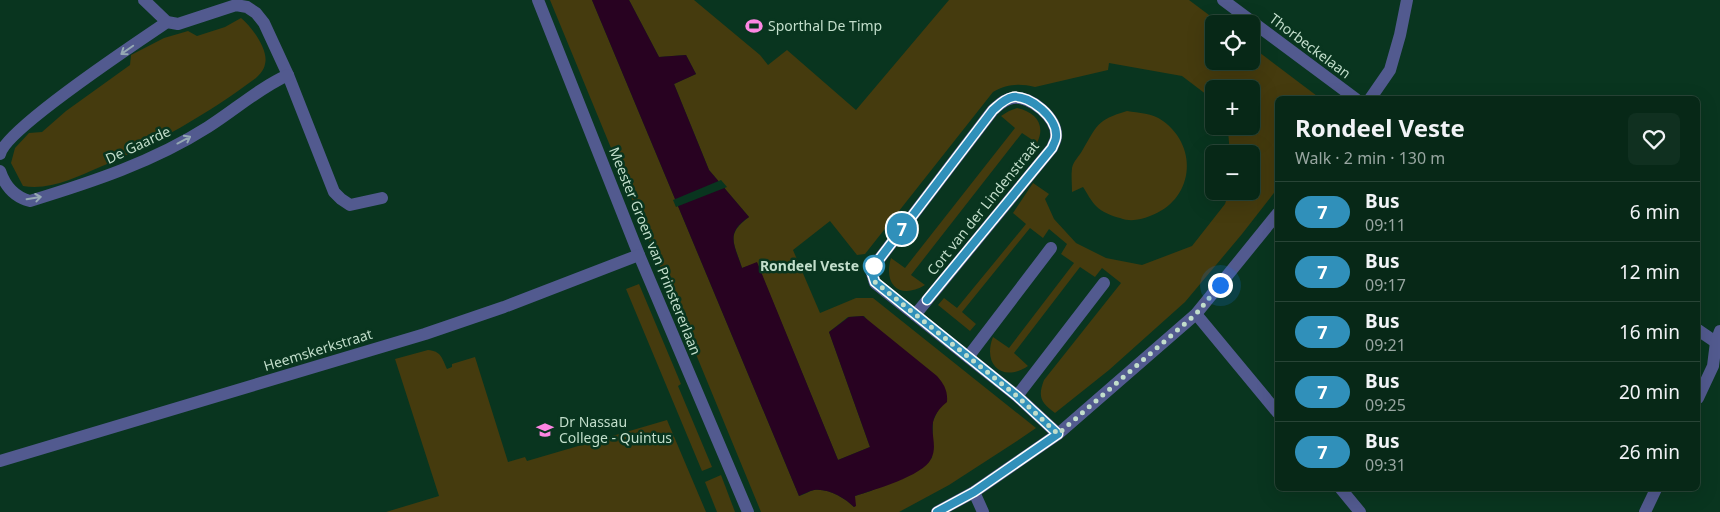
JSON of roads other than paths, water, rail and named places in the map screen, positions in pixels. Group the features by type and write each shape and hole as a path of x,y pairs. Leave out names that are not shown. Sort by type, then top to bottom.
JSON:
{"street":[{"path":"144,0 167,22 178,24 236,5 247,7 256,13 264,23 288,75 334,192 350,205 382,198"},
{"name":"Meester Groen van Prinstererlaan","path":"538,0 639,255 748,512"},
{"name":"Thorbeckelaan","path":"1223,0 1352,96"},
{"path":"1372,96 1390,70 1407,0"},
{"path":"0,154 1,149 23,128 52,105 102,67 167,22"},
{"name":"De Gaarde","path":"0,171 10,190 21,198 30,201 96,181 140,163 208,127 274,82 288,75"},
{"name":"Cort van der Lindenstraat","path":"915,315 1052,148 1056,136 1053,124 1047,115 1024,98 1014,97 1005,100 993,110 871,270 875,282 915,315 1017,396 1058,434"},
{"path":"937,512 974,492 1058,434 1196,314 1275,217"},
{"path":"968,357 1051,248"},
{"name":"Heemskerkstraat","path":"0,461 425,334 504,307 639,255"},
{"path":"1017,396 1104,283"},
{"path":"1196,314 1275,409"},
{"path":"1700,331 1719,339 1712,366 1700,393"},
{"path":"1343,491 1360,512"},
{"path":"1645,512 1655,491"},
{"path":"974,492 984,512"}],"place":[{"name":"Sporthal De Timp","path":"754,26"},
{"name":"Rondeel Veste","path":"874,266"},
{"name":"Dr Nassau College - Quintus","path":"545,430"}]}
